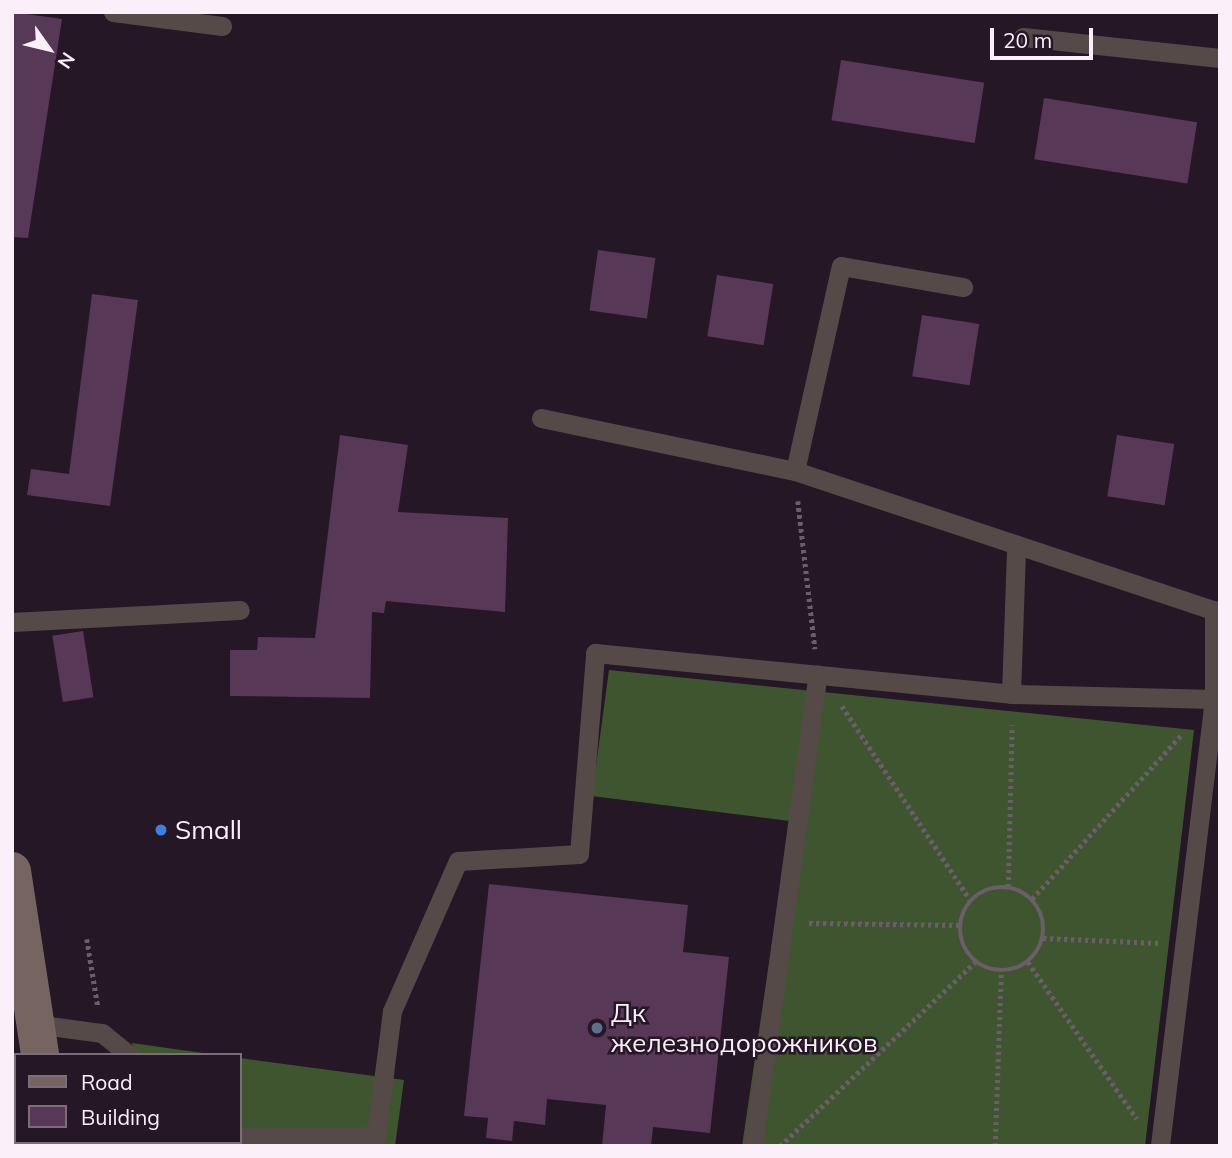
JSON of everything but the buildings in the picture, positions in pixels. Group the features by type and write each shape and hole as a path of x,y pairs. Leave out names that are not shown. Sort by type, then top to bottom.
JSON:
{"main road":[{"path":"14,892 37,1039"}],"lane":[{"path":"113,12 222,26"},
{"path":"1023,37 1220,58"},
{"path":"795,471 841,266 963,288"},
{"path":"541,418 795,471 1016,549 1214,610 1214,699 1160,1146"},
{"path":"1011,694 1016,549"},
{"path":"12,622 240,610"},
{"path":"242,1138 377,1141 392,1011 458,861 579,854 595,653 1011,694 1214,699"},
{"path":"753,1146 818,674"},
{"path":"37,1039 102,1033 126,1053"}],"path":[{"path":"795,471 818,674 971,901"},
{"path":"1032,899 1214,699"},
{"path":"1008,887 1012,725"},
{"path":"1008,887 1032,899 1043,938 1028,962 1001,971 975,961 960,925 971,901 1008,887"},
{"path":"784,923 960,925"},
{"path":"1043,938 1185,944"},
{"path":"87,939 102,1033"},
{"path":"780,1146 975,961"},
{"path":"1028,962 1139,1123"},
{"path":"995,1146 1001,971"}],"green space":[{"path":"609,670 1194,730 1145,1146 742,1146 790,821 592,796"},
{"path":"132,1043 203,1053 134,1053"},
{"path":"242,1058 404,1080 395,1146 152,1146 242,1144"}],"place":[{"name":"Small","path":"161,830"},
{"name":"Дк железнодорожников","path":"597,1028"}]}
